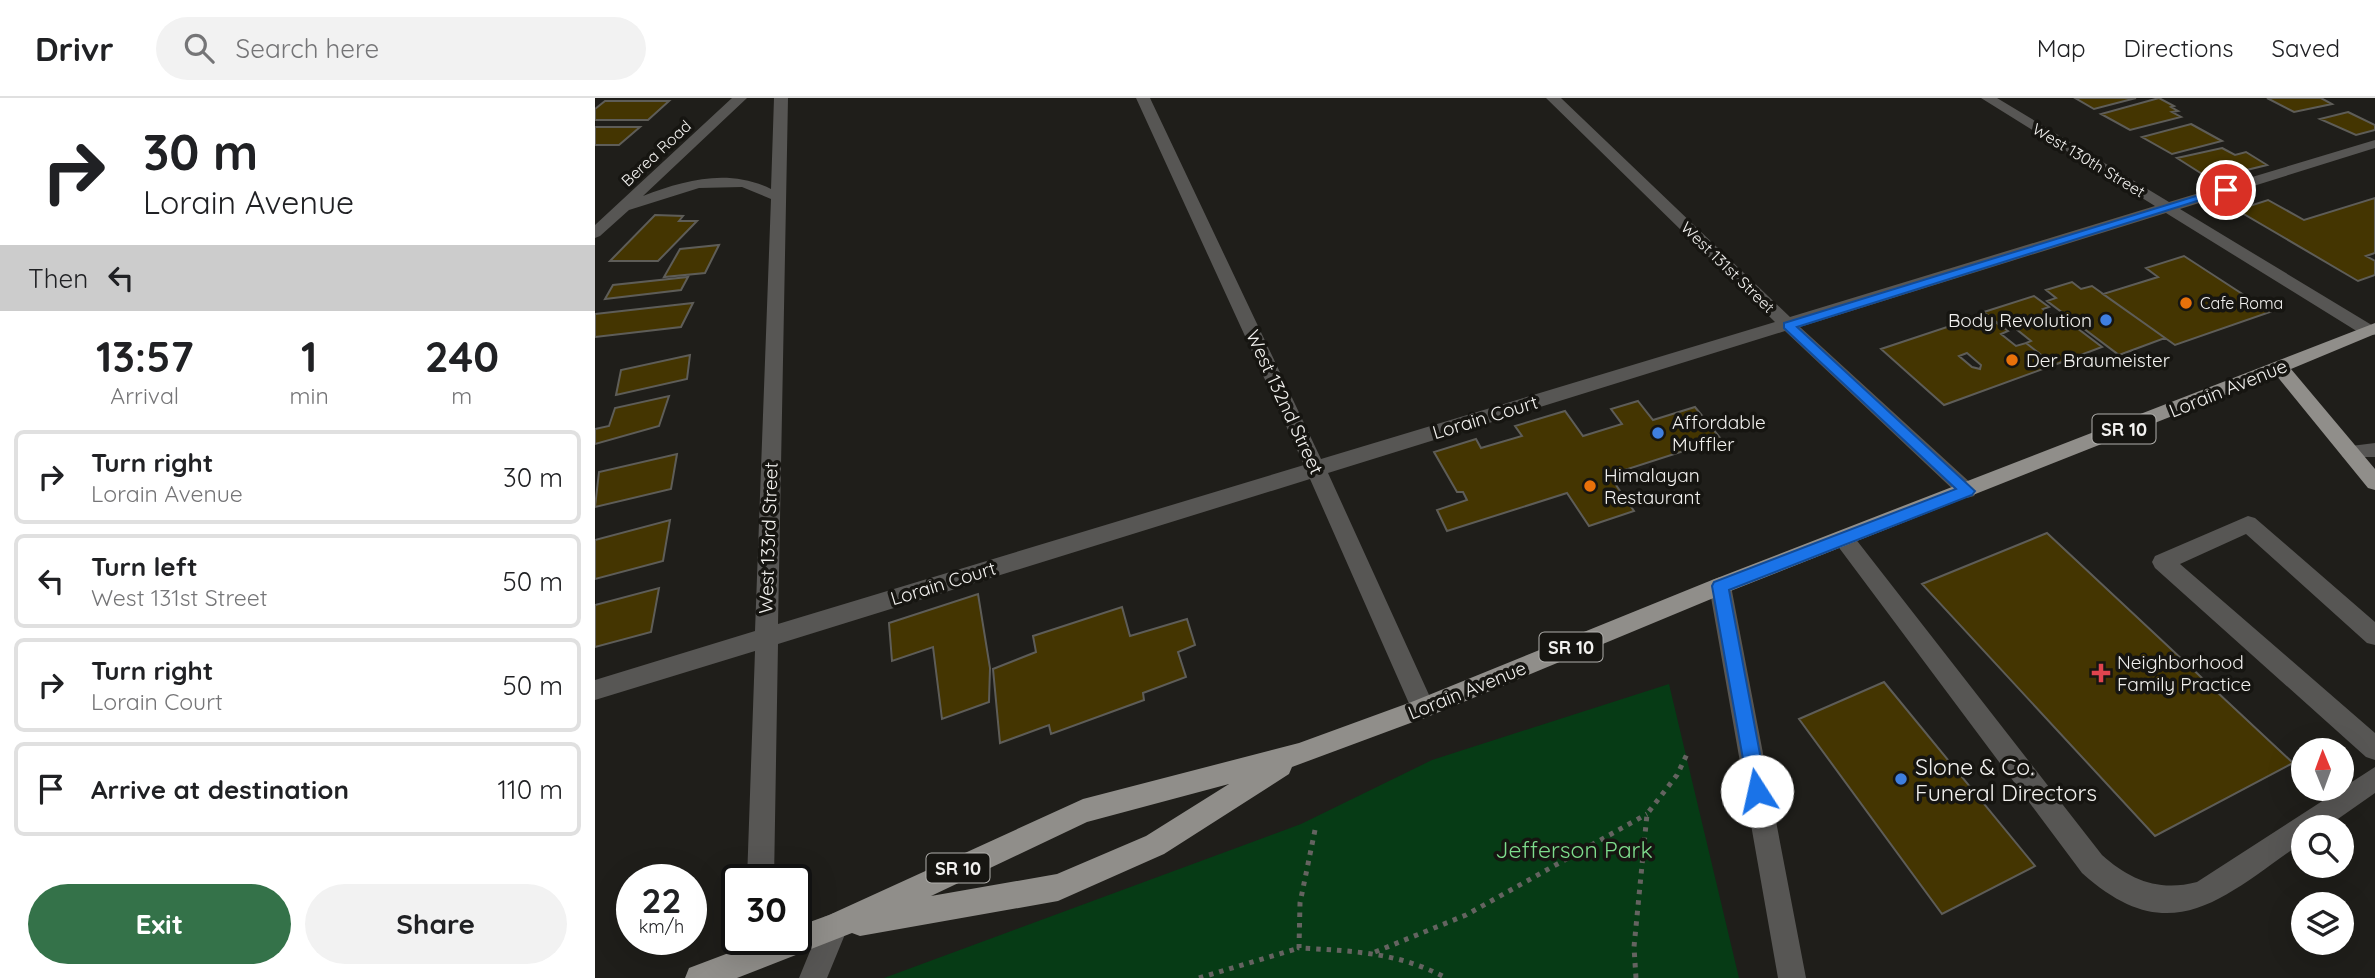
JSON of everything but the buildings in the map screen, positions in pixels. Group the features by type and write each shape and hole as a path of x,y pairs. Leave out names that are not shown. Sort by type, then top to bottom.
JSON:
{"main road":[{"name":"Lorain Avenue","path":"834,927 1083,811 1299,754 1423,708 1720,586 2280,368 2372,329"},
{"path":"2280,368 2375,483"},
{"name":"Lorain Avenue","path":"812,933 1058,887 1155,845 1299,754"},
{"name":"Lorain Avenue","path":"699,978 744,955"}],"street":[{"name":"Berea Road","path":"595,233 740,98"},
{"name":"West 133rd Street","path":"760,864 781,98"},
{"name":"West 132nd Street","path":"1143,98 1316,469 1423,708"},
{"name":"West 131st Street","path":"1553,98 1788,326 1967,491"},
{"name":"West 130th Street","path":"1988,98 2372,329"},
{"name":"Lorain Court","path":"595,690 2375,144"},
{"path":"617,213 675,189 701,182 741,183 778,197"},
{"path":"2350,452 2375,450"},
{"path":"2375,636 2248,524 2163,562 2375,749"},
{"path":"1844,539 2092,864 2111,882 2140,894 2170,901 2201,895 2375,779"},
{"path":"1720,586 1792,978"},
{"path":"813,978 834,927"}],"path":[{"path":"1375,952 1466,915 1647,814 1677,775 1688,752"},
{"path":"1636,978 1634,947 1647,814"},
{"path":"1299,948 1300,903 1315,830"},
{"path":"1199,978 1299,948 1375,952 1426,967 1446,978"}],"green space":[{"name":"Jefferson Park","path":"1669,684 1739,978 884,978 1301,824 1432,760"}],"place":[{"name":"Cafe Roma","path":"2186,303"},
{"name":"Body Revolution","path":"2106,320"},
{"name":"Der Braumeister","path":"2012,360"},
{"name":"Affordable Muffler","path":"1658,433"},
{"name":"Himalayan Restaurant","path":"1590,486"},
{"name":"Neighborhood Family Practice","path":"2101,673"},
{"name":"Slone & Co. Funeral Directors","path":"1901,779"}],"route":[{"path":"1757,791 1720,586 1967,491 1788,326 2226,190"}]}
